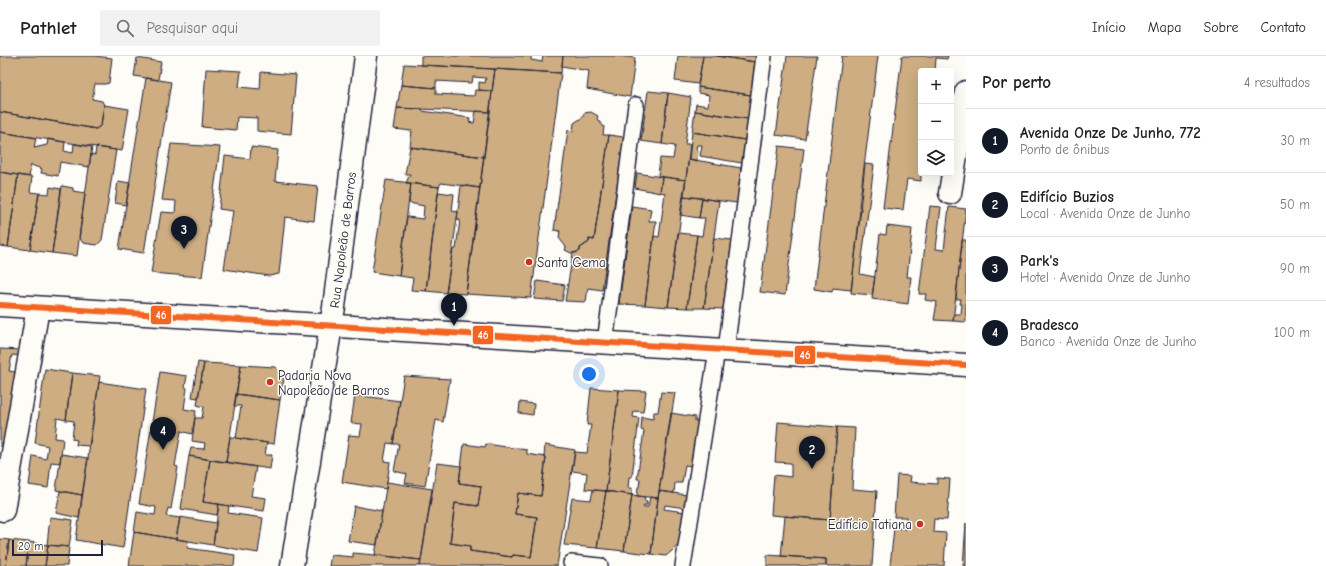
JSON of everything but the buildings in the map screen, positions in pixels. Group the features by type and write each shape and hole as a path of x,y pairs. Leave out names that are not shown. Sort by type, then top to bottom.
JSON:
{"street":[{"name":"Rua Napoleão de Barros","path":"292,566 332,326 366,56"},
{"path":"950,193 966,92"},
{"path":"0,305 966,365"},
{"path":"3,510 38,308"}],"lane":[{"path":"683,566 721,350 764,56"},
{"path":"605,343 636,105"},
{"path":"571,563 600,566"}],"transit line":[{"name":"46","path":"0,305 966,365"}],"place":[{"name":"Park's","path":"184,249"},
{"name":"Santa Gema","path":"529,262"},
{"name":"Avenida Onze De Junho, 772","path":"454,326"},
{"name":"Padaria Nova Napoleão de Barros","path":"270,382"},
{"name":"Bradesco","path":"163,450"},
{"name":"Edifício Buzios","path":"812,469"},
{"name":"Edifício Tatiana","path":"920,524"}]}
